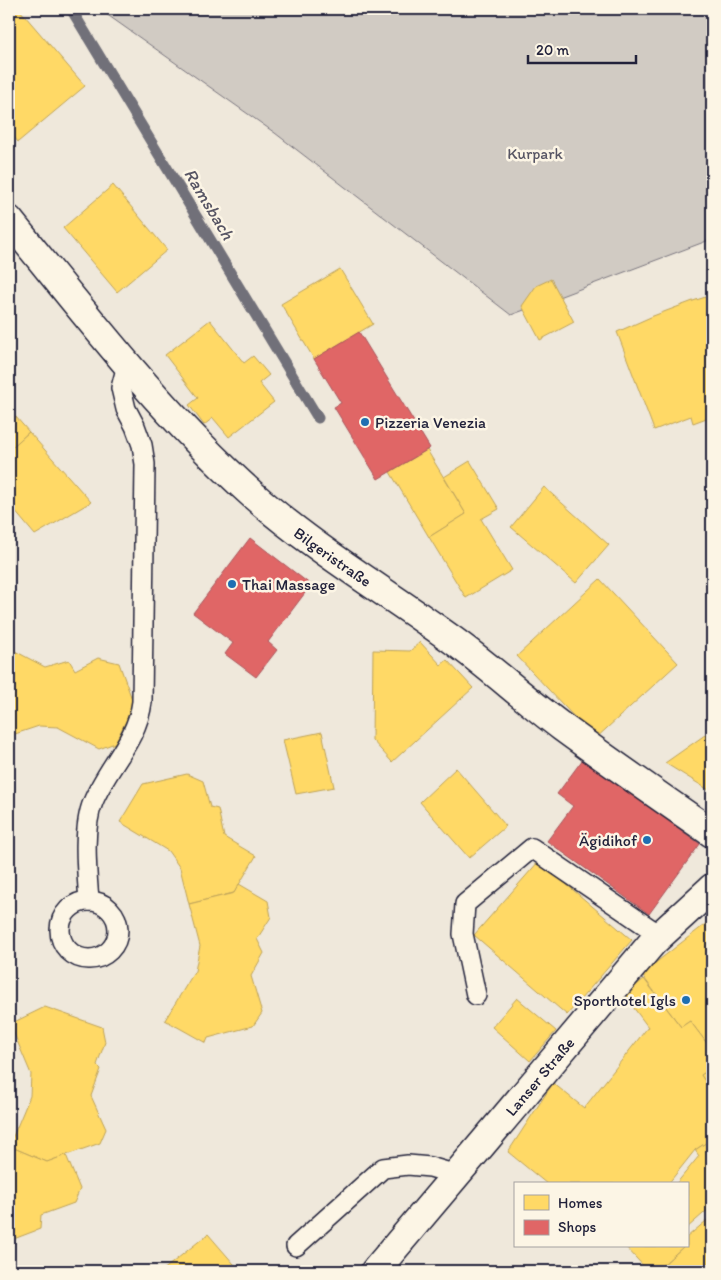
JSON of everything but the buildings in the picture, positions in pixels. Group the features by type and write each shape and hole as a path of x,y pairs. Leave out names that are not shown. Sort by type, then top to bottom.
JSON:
{"street":[{"name":"Bilgeristraße","path":"9,220 127,365 215,460 252,494 294,529 449,637 562,727 712,833"},
{"name":"Lanser Straße","path":"375,1271 653,942 712,888"}],"lane":[{"path":"89,901 86,856 88,817 93,801 138,721 142,702 145,464 142,445 126,409 121,388 127,365"},
{"path":"476,996 463,934 465,904 532,848 661,936"},
{"path":"296,1246 382,1168 408,1165 430,1167 457,1175"}],"green space":[{"name":"Kurpark","path":"99,9 712,9 712,239 511,315 275,133"}],"waterway":[{"name":"Ramsbach","path":"71,9 318,418"}],"place":[{"name":"Pizzeria Venezia","path":"365,422"},
{"name":"Thai Massage","path":"232,584"},
{"name":"Ägidihof","path":"647,840"},
{"name":"Sporthotel Igls","path":"686,1000"}]}
